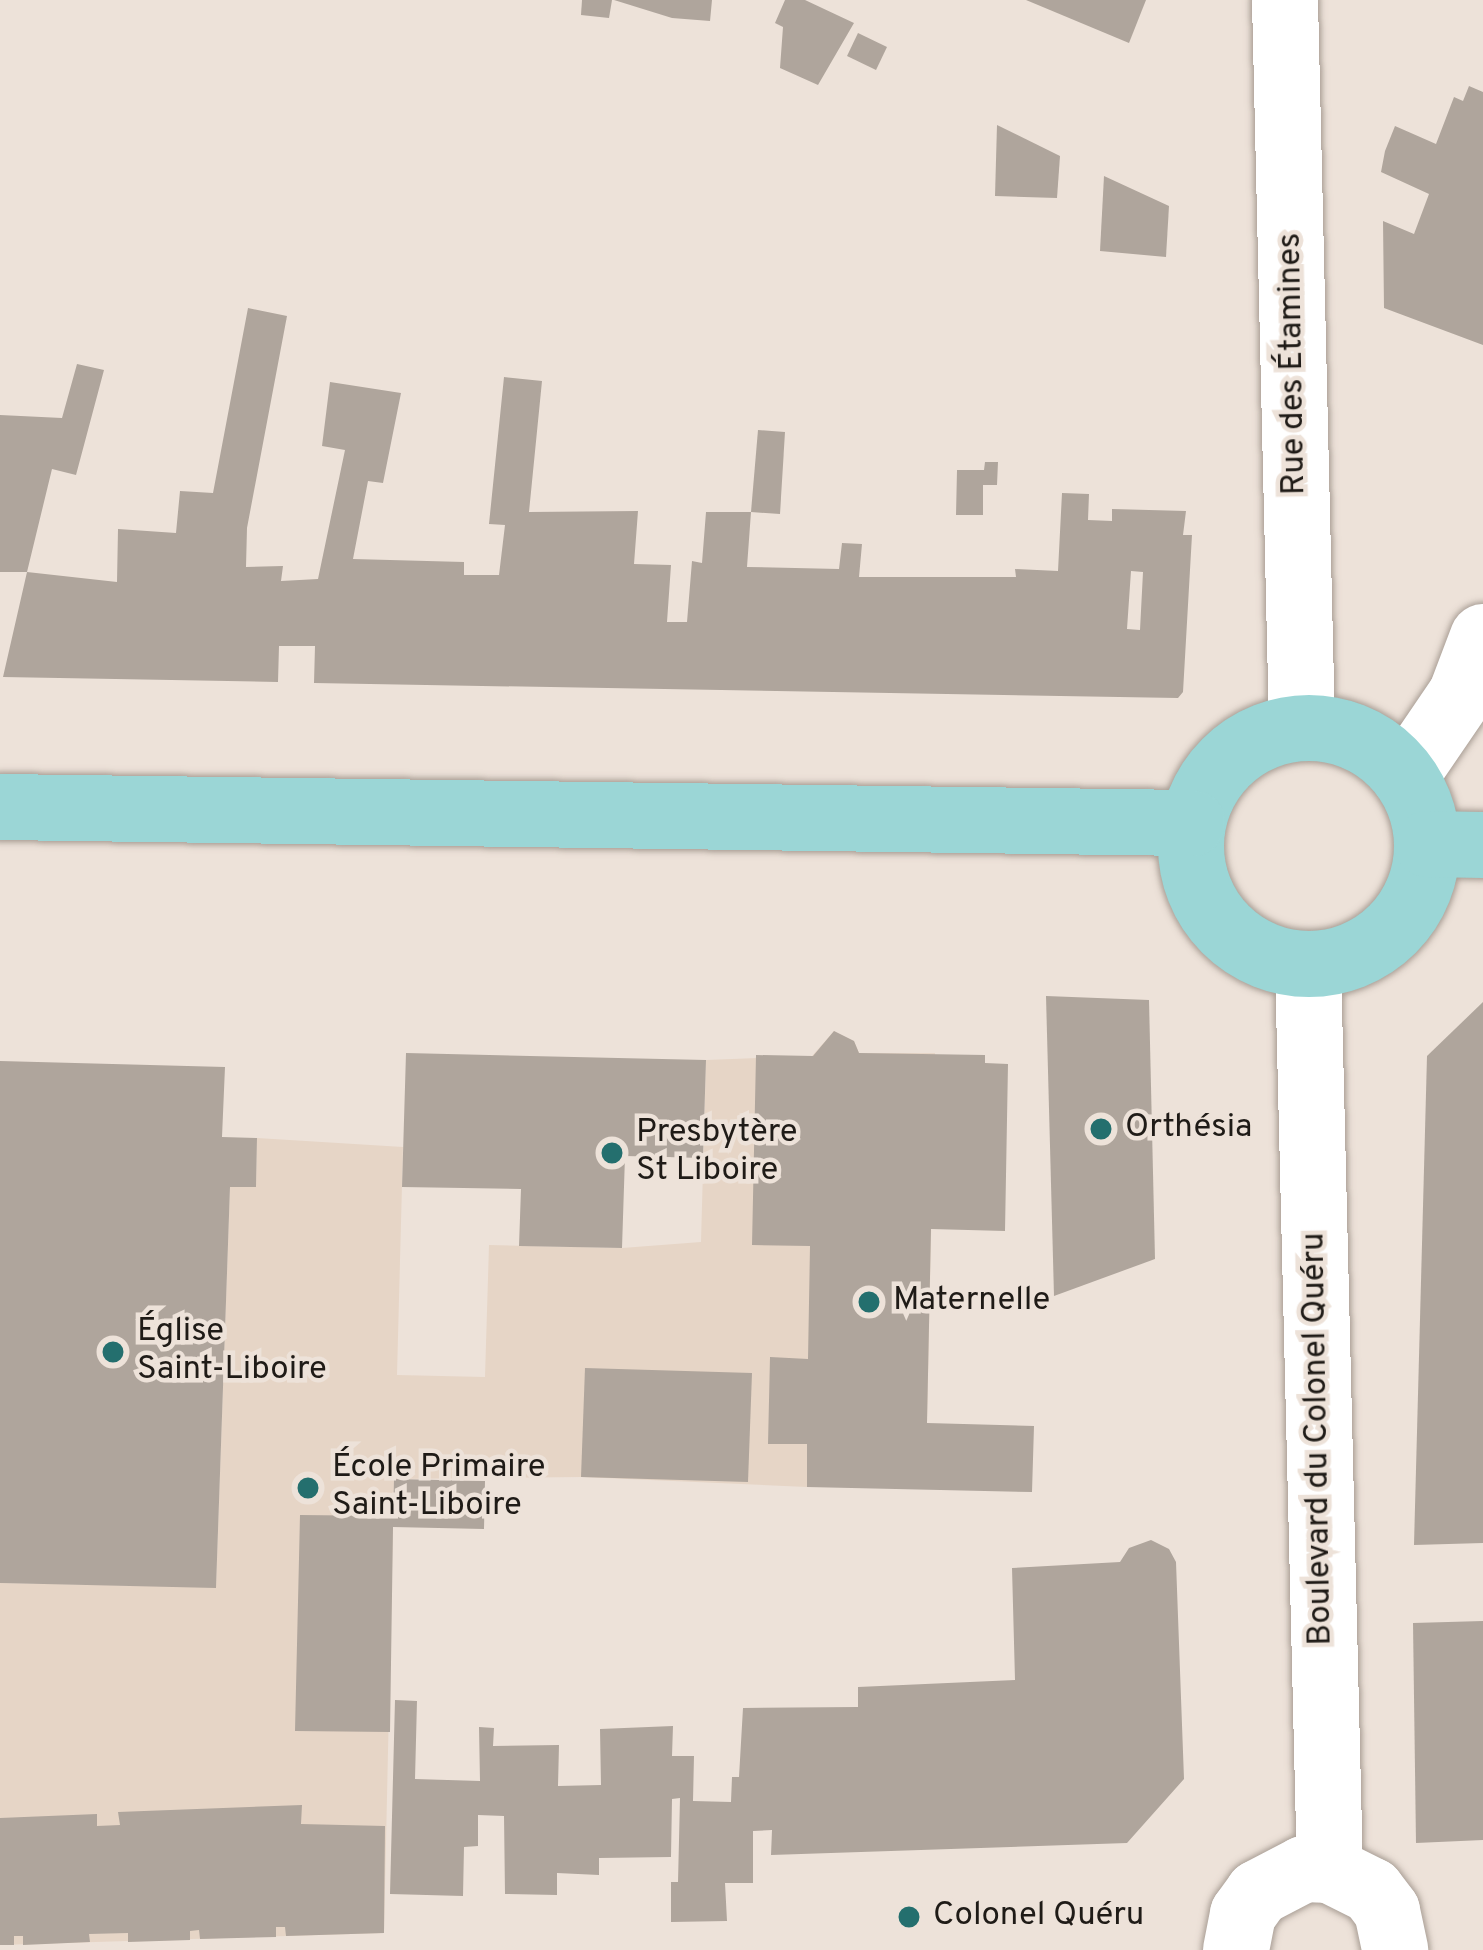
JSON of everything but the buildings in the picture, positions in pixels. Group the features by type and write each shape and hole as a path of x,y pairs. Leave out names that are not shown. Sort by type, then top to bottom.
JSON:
{"main road":[{"path":"1302,728 1365,741 1405,776 1424,816 1455,844 1421,883 1403,919 1373,946 1337,962 1308,964 1260,954 1226,932 1198,881 1192,823 1206,788 1228,760 1259,739 1302,728"},
{"path":"0,807 1192,823"}],"street":[{"name":"Rue des Étamines","path":"1285,0 1302,728"},
{"path":"1405,776 1461,695 1483,637"},
{"name":"Boulevard du Colonel Quéru","path":"1308,964 1329,1854"},
{"path":"1236,1950 1243,1914 1258,1893 1329,1854 1372,1891 1387,1911 1395,1950"}],"shaded area":[{"name":"École Primaire Saint-Liboire","path":"834,1031 854,1041 859,1053 935,1053 927,1423 807,1487 582,1477 394,1479 384,1933 0,1945 0,1583 216,1587 230,1187 256,1187 257,1138 403,1147 397,1375 485,1377 489,1245 622,1248 701,1242 706,1060 812,1056"}],"place":[{"name":"Orthésia","path":"1101,1129"},
{"name":"Presbytère St Liboire","path":"612,1153"},
{"name":"Maternelle","path":"869,1302"},
{"name":"Église Saint-Liboire","path":"113,1352"},
{"name":"École Primaire Saint-Liboire","path":"308,1488"},
{"name":"Colonel Quéru","path":"909,1917"}]}
